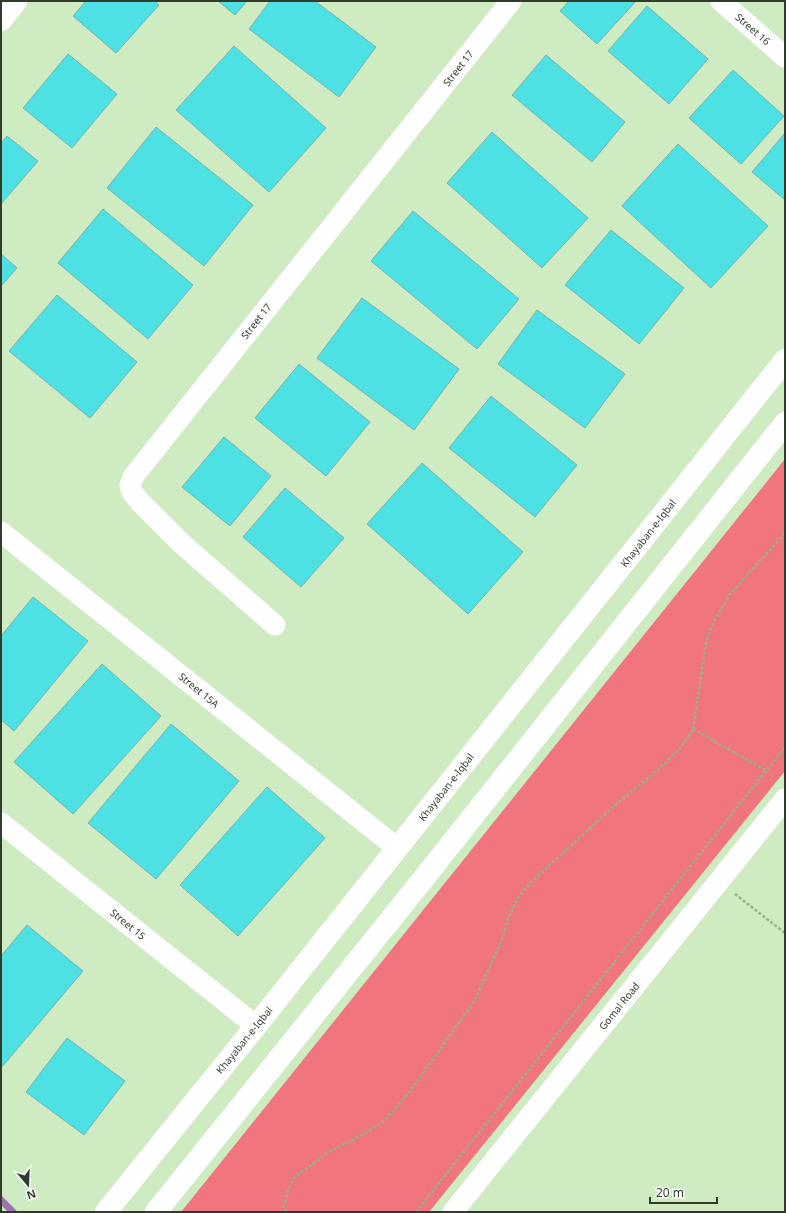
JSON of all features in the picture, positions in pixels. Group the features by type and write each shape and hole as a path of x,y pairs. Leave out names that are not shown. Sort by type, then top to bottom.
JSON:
{"main road":[{"name":"Khayaban-e-Iqbal","path":"106,1212 256,1026 785,360"},
{"path":"156,1212 785,423"}],"street":[{"path":"1,21 17,1"},
{"name":"Street 17","path":"275,624 182,544 141,503 132,492 130,485 133,477 511,1"},
{"name":"Street 16","path":"721,1 785,57"},
{"name":"Street 15A","path":"1,532 397,848"},
{"name":"Gomal Road","path":"453,1212 785,799"},
{"name":"Street 15","path":"1,822 256,1026"}],"path":[{"path":"286,1212 284,1207 288,1190 295,1177 330,1151 362,1135 383,1122 409,1093 474,1000 503,937 508,919 517,899 528,884 615,804 658,770 679,750 693,729 706,644 713,623 730,594 780,539 785,531"},
{"path":"693,729 766,770"},
{"path":"416,1212 785,747"},
{"path":"719,881 785,933"}],"shaded area":[{"path":"785,459 785,771 429,1212 181,1212"}],"building":[{"path":"86,1 155,1 159,5 116,53 73,16"},
{"path":"218,1 247,1 235,15"},
{"path":"270,1 315,1 376,47 339,97 249,29"},
{"path":"569,1 636,1 597,44 560,11"},
{"path":"647,6 708,59 669,104 608,51"},
{"path":"234,46 326,128 269,192 176,110"},
{"path":"68,54 117,94 72,148 23,108"},
{"path":"546,55 625,122 592,162 512,95"},
{"path":"733,70 784,116 741,164 689,118"},
{"path":"156,127 253,205 204,266 107,188"},
{"path":"492,132 588,218 542,268 447,183"},
{"path":"785,133 785,200 752,172"},
{"path":"7,136 38,161 1,204 1,143"},
{"path":"678,144 768,226 711,288 622,206"},
{"path":"103,209 193,285 148,339 58,263"},
{"path":"413,211 519,299 477,349 371,261"},
{"path":"611,230 684,288 639,344 565,285"},
{"path":"1,254 17,268 1,286"},
{"path":"57,295 137,362 90,418 9,351"},
{"path":"362,298 459,369 414,430 317,358"},
{"path":"537,310 625,374 585,428 498,364"},
{"path":"299,364 370,422 326,476 255,418"},
{"path":"491,396 577,465 535,517 449,448"},
{"path":"224,437 271,476 230,526 182,487"},
{"path":"422,463 523,552 468,614 367,524"},
{"path":"285,488 344,538 301,587 243,537"},
{"path":"33,597 88,641 14,731 1,720 1,636"},
{"path":"102,664 161,716 73,814 14,762"},
{"path":"171,724 239,781 156,879 88,823"},
{"path":"267,787 325,838 238,936 180,885"},
{"path":"27,925 83,971 1,1068 1,956"},
{"path":"67,1038 125,1081 84,1135 26,1092"}],"waterway":[{"path":"1,1200 13,1212"}]}
